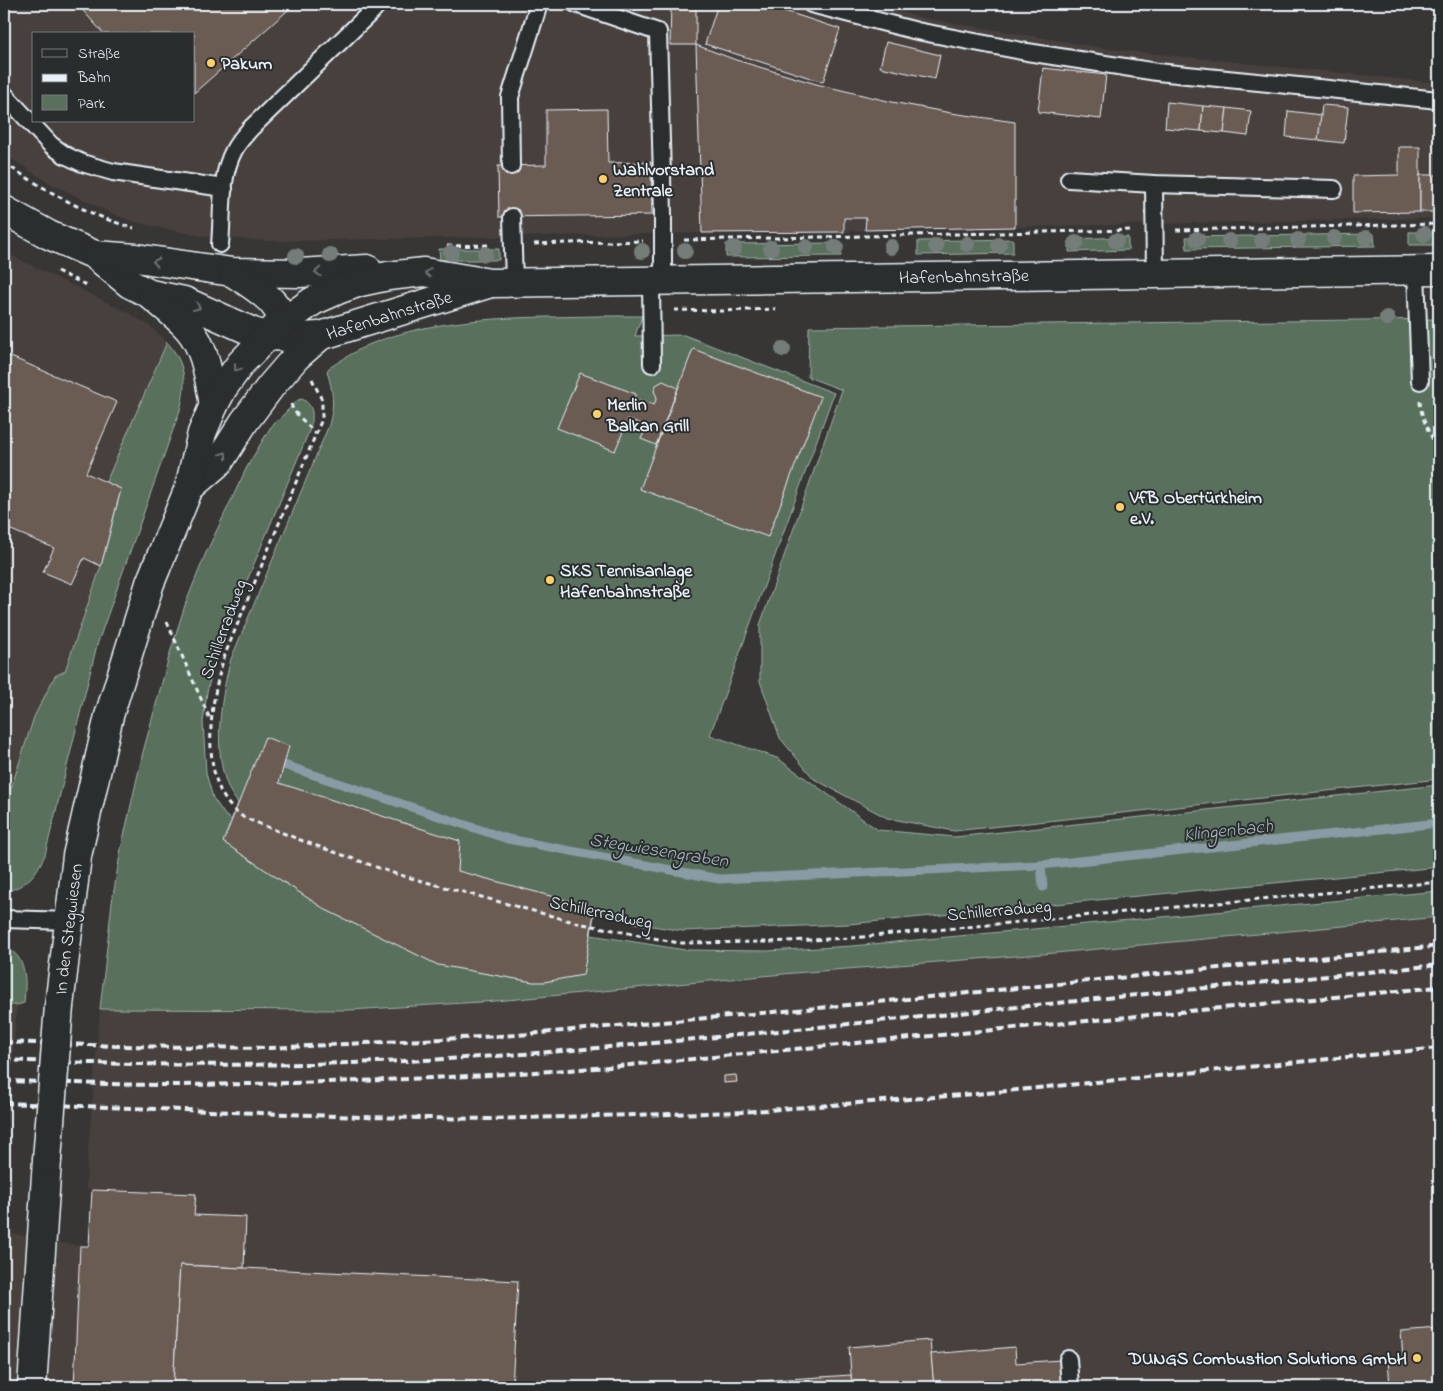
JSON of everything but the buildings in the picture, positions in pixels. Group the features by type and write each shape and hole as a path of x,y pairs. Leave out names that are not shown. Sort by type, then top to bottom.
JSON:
{"main road":[{"name":"Hafenbahnstraße","path":"4,210 49,234 95,255 130,284 150,294 184,324 193,335 204,360 214,405"},
{"name":"Hafenbahnstraße","path":"95,255 136,258 232,272 299,274 359,269 401,274 431,273 502,283 1428,270"},
{"name":"Hafenbahnstraße","path":"232,272 269,299 282,314 279,331"},
{"name":"Hafenbahnstraße","path":"279,331 313,302 340,289 360,282 401,274"},
{"name":"Hafenbahnstraße","path":"150,294 184,301 253,332 279,331 320,336 502,283"},
{"name":"In den Stegwiesen","path":"279,331 282,359 280,393"},
{"name":"In den Stegwiesen","path":"32,1387 59,1006 77,856 96,767 109,716 150,583 189,488 198,445 214,405 241,363 279,331"},
{"name":"In den Stegwiesen","path":"189,488 219,462 244,422 280,393 301,352 320,336"}],"lane":[{"path":"220,244 224,188 230,158 234,150 245,135 378,4"},
{"path":"512,166 510,97 539,4"},
{"path":"576,4 658,32 664,241 651,310 652,364"},
{"path":"811,4 917,31 1027,52 1157,72 1439,100"},
{"path":"4,94 51,145 82,164 113,172 224,188"},
{"path":"1069,179 1154,184 1334,189"},
{"path":"1154,184 1155,274"},
{"path":"502,283 513,245 512,217"},
{"path":"1420,381 1428,270"},
{"path":"4,919 70,921"},
{"path":"1068,1358 1070,1387"}],"path":[{"path":"4,163 53,193 111,221 138,229"},
{"path":"438,246 1439,224"},
{"path":"651,310 722,311 783,309"},
{"name":"Schillerradweg","path":"317,372 312,378 321,395 323,404 322,419 226,652 215,687 211,721 213,760 219,788 226,803 245,818 396,874 578,923 679,943 768,942 851,938 1439,882"},
{"path":"1420,381 1420,410 1439,450"},
{"path":"280,393 316,434"},
{"path":"150,583 211,721"}],"shaded area":[{"path":"4,4 866,4 929,19 1109,49 1439,83 1439,218 865,230 844,232 270,241 201,236 151,226 111,213 50,183 4,154"},
{"path":"4,252 129,313 151,327 167,342 106,482 121,489 101,566 65,671 34,717 4,810"},
{"path":"1439,917 1439,1387 4,1387 4,1232 89,1246 92,1190 86,1189 87,1163 100,1009 350,1010 496,1001 794,973 1055,953"},
{"path":"4,1005 17,1005 5,1157 4,1157"}],"green space":[{"path":"1409,232 1439,232 1439,245 1409,245"},
{"path":"1374,234 1375,246 1187,249 1186,237"},
{"path":"1128,237 1128,250 1069,252 1069,239"},
{"path":"1013,239 1013,253 918,255 918,241"},
{"path":"841,243 841,256 726,257 726,244"},
{"path":"439,249 499,249 499,260 440,260"},
{"path":"642,316 635,336 684,335 834,393 710,735 777,758 878,830 955,837 1439,785 1439,867 849,924 683,931 634,923 595,909 591,935 685,950 768,951 852,946 1439,891 1439,917 1055,953 794,973 496,1001 350,1010 100,1009 112,902 121,849 143,752 170,653 185,605 205,555 247,467 270,428 298,400 302,399 311,408 310,429 217,653 207,692 203,722 206,773 213,798 231,820 238,803 229,789 223,772 220,753 223,693 231,659 329,425 333,404 327,371 329,368 368,345 424,328 453,323 511,318"},
{"name":"VfB Obertürkheim e.V.","path":"1439,319 1439,779 954,831 887,818 814,779 780,738 760,681 760,625 842,390 808,377 809,327"},
{"path":"167,342 178,358 183,374 184,391 180,410 97,645 45,855 38,869 29,879 19,887 4,892 4,810 34,717 55,676 65,671 101,566 121,490 106,482"},
{"path":"4,946 18,956 24,970 24,1003 17,1005 4,1005"},
{"path":"4,1157 9,1157 6,1233 4,1232"}],"waterway":[{"name":"Stegwiesengraben","path":"284,765 508,839 719,879 1041,865"},
{"name":"Klingenbach","path":"1043,887 1041,865 1439,823"}],"railway":[{"path":"4,1042 270,1048 518,1035 818,1008 1439,946"},
{"path":"4,1060 130,1064 257,1065 384,1062 510,1055 613,1047 1439,965"},
{"path":"4,1081 149,1085 225,1084 390,1080 554,1071 1439,987"},
{"path":"4,1103 362,1117 488,1119 741,1112 987,1093 1439,1048"}],"place":[{"name":"Pakum","path":"211,63"},
{"name":"Wahlvorstand Zentrale","path":"603,179"},
{"name":"Merlin Balkan Grill","path":"597,414"},
{"name":"VfB Obertürkheim e.V.","path":"1120,507"},
{"name":"SKS Tennisanlage Hafenbahnstraße","path":"550,580"},
{"name":"DUNGS Combustion Solutions GmbH","path":"1417,1358"}]}
